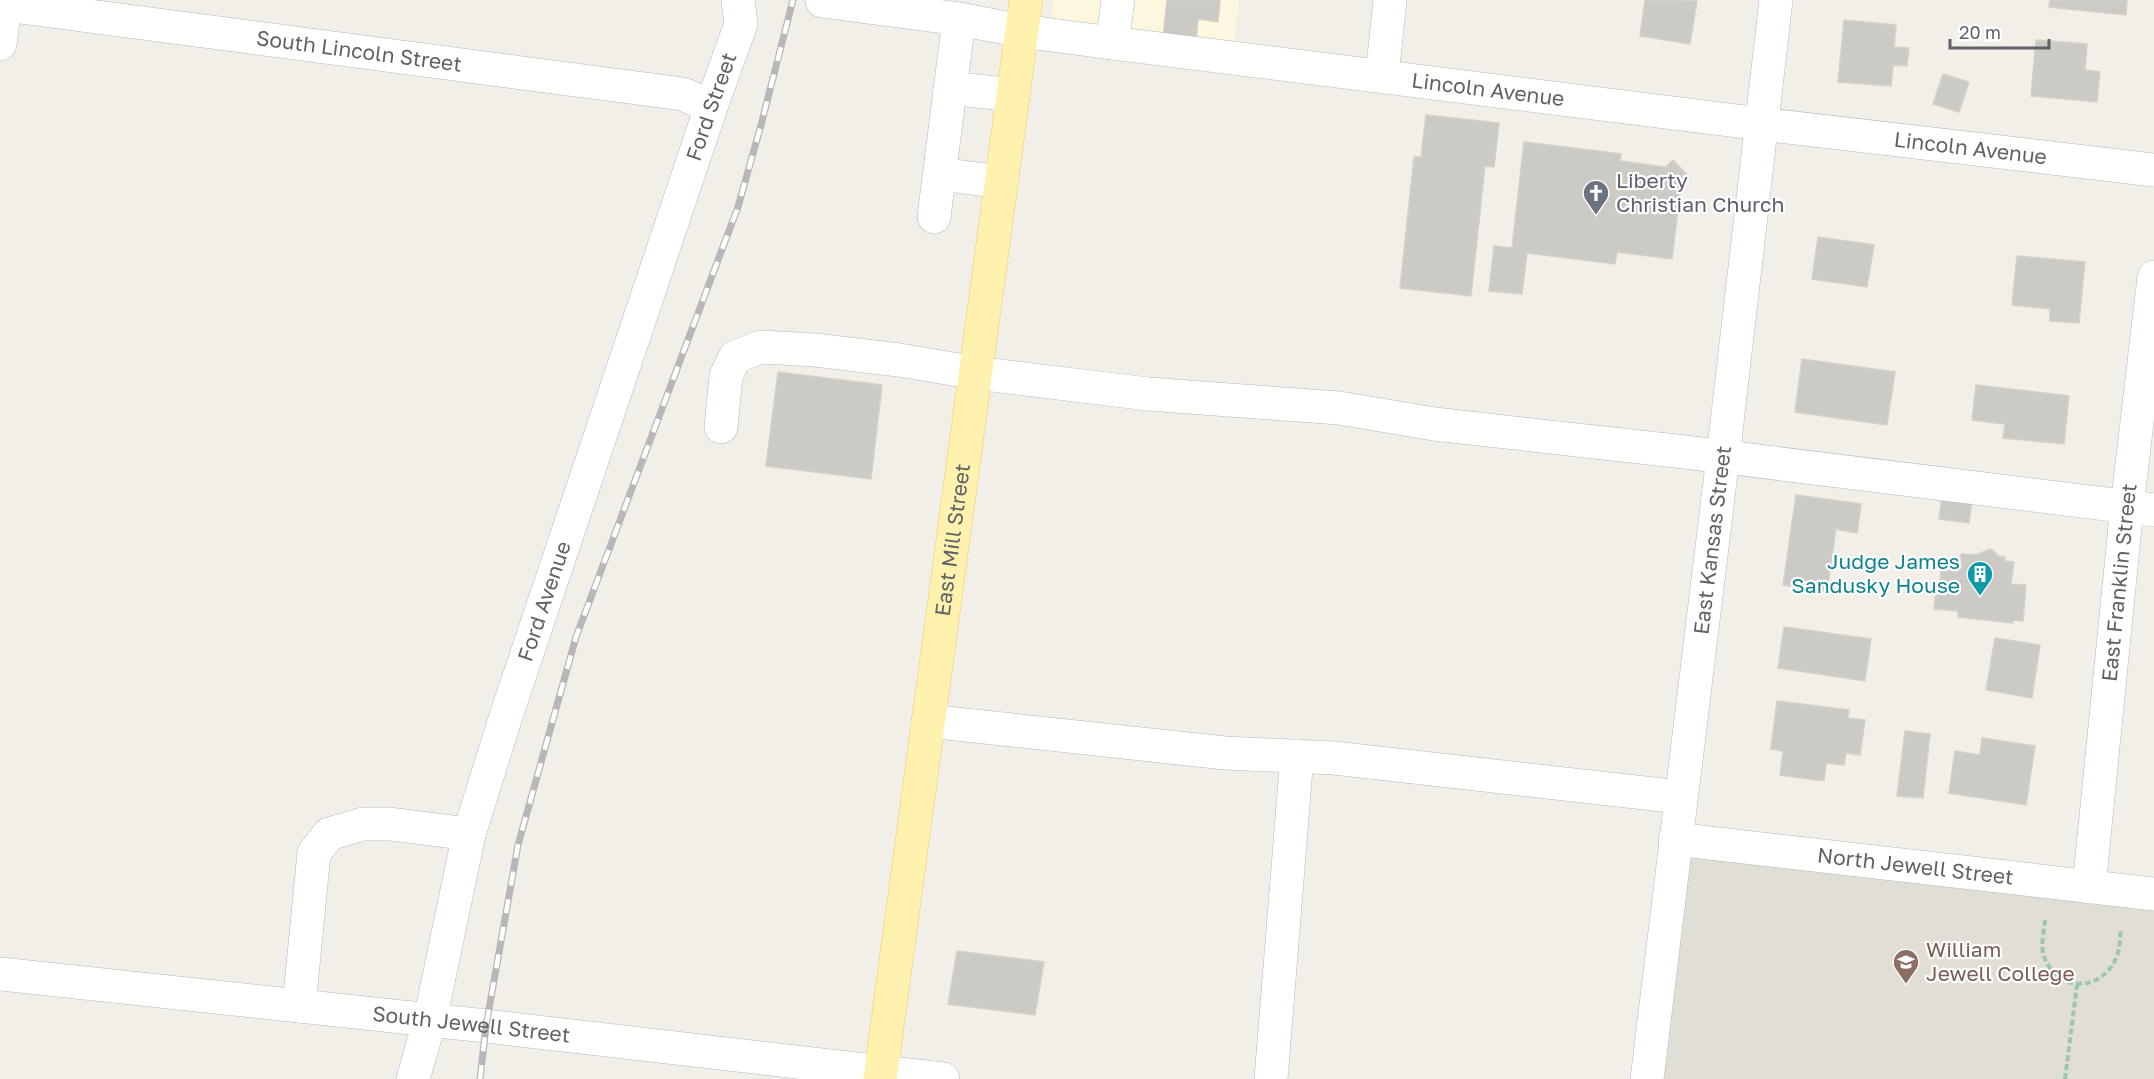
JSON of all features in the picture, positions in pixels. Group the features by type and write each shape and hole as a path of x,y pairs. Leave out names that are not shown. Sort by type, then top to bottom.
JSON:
{"main road":[{"name":"East Mill Street","path":"881,1075 1024,16"}],"street":[{"path":"1112,43 1118,0"},
{"path":"1382,76 1390,0"},
{"name":"East Kansas Street","path":"1647,1079 1776,0"},
{"name":"Lincoln Avenue","path":"822,1 865,3 959,19 1024,16 1112,43 1761,124 2154,170"},
{"path":"0,44 5,2"},
{"name":"South Lincoln Street","path":"5,2 683,94 711,106"},
{"name":"Ford Street","path":"682,190 740,12"},
{"path":"934,217 959,19"},
{"path":"950,88 1013,95"},
{"path":"940,174 1001,182"},
{"name":"Ford Avenue","path":"414,1079 430,1020 469,834 682,190"},
{"name":"East Franklin Street","path":"2089,887 2141,508 2154,277"},
{"path":"721,427 726,376 735,357 760,347 814,350 1149,394 1339,408 1434,424 2141,508"},
{"path":"928,721 1226,753 1334,758 1680,797"},
{"path":"1271,1079 1297,756"},
{"path":"298,1006 314,853 329,834 363,824 390,824 469,834"},
{"name":"North Jewell Street","path":"1675,839 2154,894"},
{"name":"South Jewell Street","path":"0,974 430,1020 881,1075 943,1079"}],"path":[{"path":"2045,920 2043,952 2052,971 2063,981 2078,985 2096,981 2108,971 2117,956 2121,929"},
{"path":"2065,1079 2078,985"}],"shaded area":[{"path":"1054,0 1239,0 1233,49 1055,19 1052,11"},
{"name":"William Jewell College","path":"1675,839 2154,891 2154,1079 1647,1079"}],"building":[{"path":"1167,0 1220,0 1218,22 1198,19 1196,41 1163,37"},
{"path":"1645,0 1697,1 1690,44 1640,36"},
{"path":"2050,0 2127,0 2126,15 2049,7"},
{"path":"1844,20 1896,25 1894,47 1909,48 1907,66 1893,65 1891,86 1838,82"},
{"path":"2036,40 2087,44 2085,70 2100,72 2097,102 2031,96"},
{"path":"1943,74 1969,82 1959,112 1933,104"},
{"path":"1426,115 1499,123 1494,167 1485,166 1471,296 1400,288 1414,157 1421,157"},
{"name":"Liberty Christian Church","path":"1524,142 1621,154 1620,161 1666,167 1673,160 1690,178 1681,186 1672,259 1617,252 1615,264 1527,253 1522,294 1489,291 1494,246 1512,248"},
{"path":"1818,237 1874,245 1867,287 1812,279"},
{"path":"2017,256 2085,262 2079,323 2050,321 2050,309 2012,305"},
{"path":"1802,359 1895,372 1887,425 1795,412"},
{"path":"778,372 882,385 871,479 766,466"},
{"path":"1976,385 2069,396 2064,444 2003,438 2005,424 1972,420"},
{"path":"1796,495 1861,504 1857,533 1836,529 1827,591 1783,585"},
{"path":"1942,496 1972,500 1969,523 1939,519"},
{"name":"Judge James Sandusky House","path":"1990,549 1998,556 2005,557 2005,561 2014,562 2011,584 2026,585 2023,621 2013,620 2013,623 1958,617 1958,611 1934,609 1942,560 1961,561 1961,554 1976,555"},
{"path":"1784,627 1871,639 1865,681 1778,668"},
{"path":"1995,638 2040,645 2032,698 1986,690"},
{"path":"1777,701 1849,710 1848,718 1865,720 1860,755 1846,753 1844,765 1826,763 1824,781 1780,775 1783,751 1771,749"},
{"path":"1905,731 1930,734 1923,798 1897,796"},
{"path":"1982,738 2035,746 2026,805 1949,793 1955,751 1980,755"},
{"path":"957,951 1044,962 1035,1015 948,1004"}],"railway":[{"path":"480,1079 486,1026 518,845 576,637 738,207 793,0"}],"place":[{"name":"Liberty Christian Church","path":"1596,216"},
{"name":"Judge James Sandusky House","path":"1980,597"},
{"name":"William Jewell College","path":"1906,985"}]}
